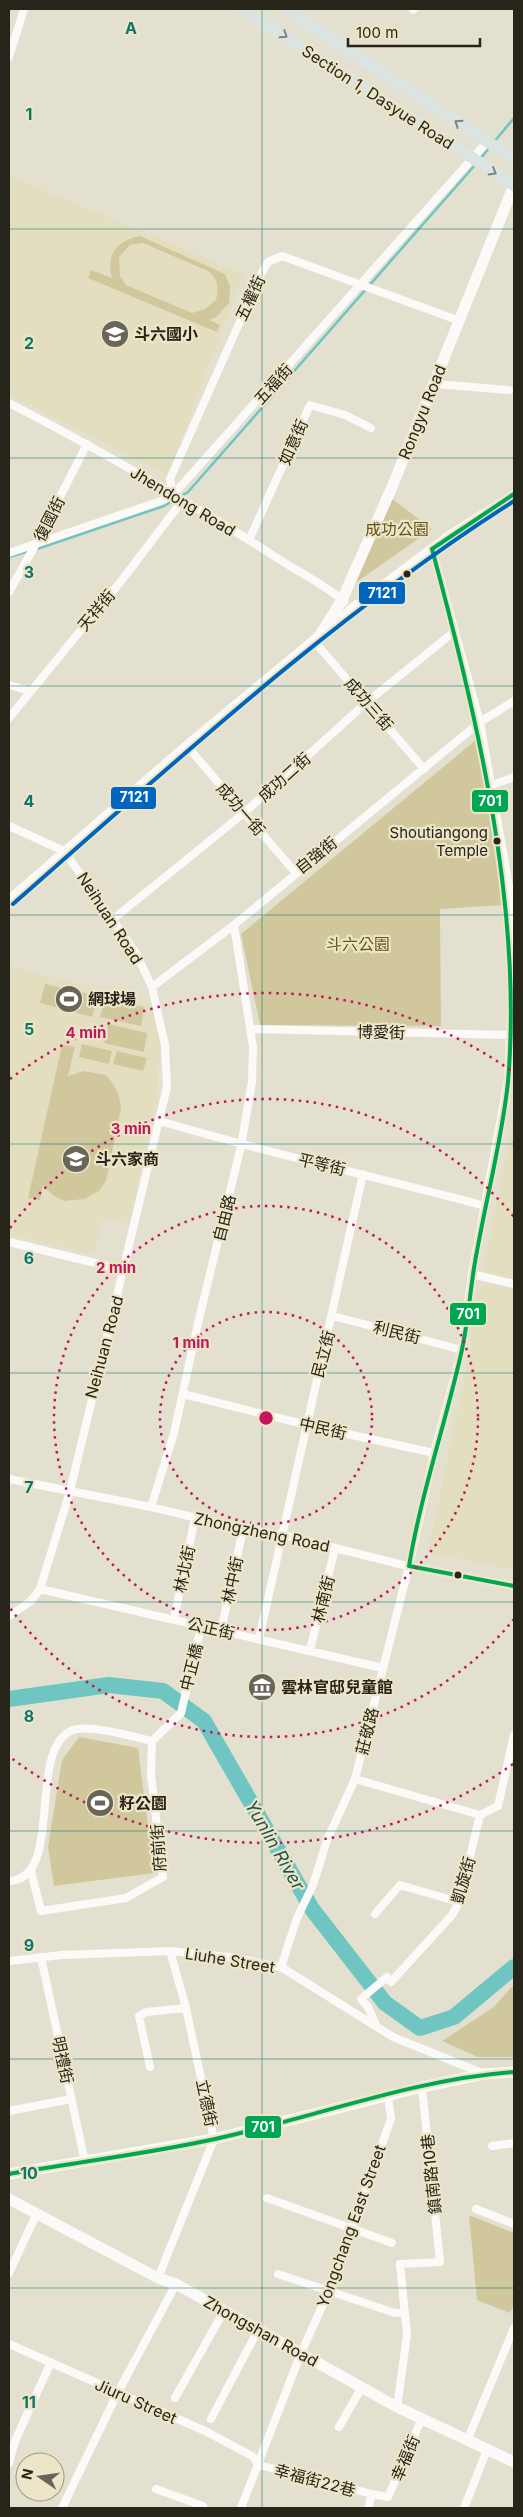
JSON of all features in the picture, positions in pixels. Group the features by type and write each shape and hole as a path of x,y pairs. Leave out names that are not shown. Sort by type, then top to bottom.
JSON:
{"main road":[{"name":"Section 1, Dasyue Road","path":"243,9 471,159 514,185"},
{"name":"Section 1, Dasyue Road","path":"285,9 514,159"}],"street":[{"path":"9,57 24,9"},
{"name":"五福街","path":"9,553 161,501 178,498 487,142"},
{"name":"Rongyu Road","path":"317,637 342,600 392,487 514,185"},
{"name":"五權街","path":"178,498 170,479 268,262 282,256 460,321"},
{"path":"434,384 509,390"},
{"name":"Jhendong Road","path":"9,403 87,444 250,540 342,600 350,609"},
{"name":"如意街","path":"250,540 310,405 345,415 372,428"},
{"name":"復國街","path":"9,592 37,544 87,444"},
{"path":"9,899 186,745 350,609 449,535 514,494"},
{"name":"天祥街","path":"9,718 29,691 122,580 178,498"},
{"name":"莊敬路","path":"280,1967 311,1890 327,1840 356,1779 409,1566 434,1453 462,1350 472,1274 508,1080 513,989 512,886 480,722 432,548"},
{"name":"成功二街","path":"112,920 244,813 367,702 455,631"},
{"name":"成功三街","path":"317,637 367,702 424,769"},
{"path":"9,685 29,691"},
{"name":"自強街","path":"152,987 234,925 295,872 480,722 514,702"},
{"name":"成功一街","path":"186,745 295,872"},
{"path":"492,785 514,777"},
{"path":"9,826 64,851"},
{"name":"Neihuan Road","path":"9,1616 31,1601 40,1589 70,1491 167,1087 165,1045 152,987 136,953 64,851"},
{"name":"自由路","path":"151,1507 183,1394 198,1323 242,1146 252,1082 253,1047 251,1029 234,925"},
{"name":"博愛街","path":"251,1029 511,1035"},
{"name":"平等街","path":"160,1121 242,1146 363,1174 485,1206"},
{"name":"民立街","path":"259,1639 333,1316 363,1174"},
{"path":"9,1242 124,1270"},
{"path":"472,1274 514,1284"},
{"name":"利民街","path":"333,1316 462,1350"},
{"name":"中民街","path":"183,1394 307,1425 434,1453"},
{"name":"Zhongzheng Road","path":"9,1479 151,1507 243,1529 283,1535 409,1566 514,1586"},
{"name":"林北街","path":"174,1619 195,1518"},
{"name":"林中街","path":"221,1631 243,1529"},
{"name":"林南街","path":"310,1650 335,1548"},
{"name":"公正街","path":"40,1589 383,1668"},
{"name":"中正橋","path":"152,1741 181,1713 185,1688 201,1627"},
{"path":"9,1881 24,1877 31,1871 38,1854 53,1752 63,1737 74,1730 90,1729 152,1741"},
{"path":"356,1779 480,1815 498,1806 514,1735"},
{"name":"府前街","path":"31,1871 41,1911 126,1898 163,1877 151,1775 152,1741"},
{"name":"凱旋街","path":"376,2025 368,2007 361,1999 387,1977 391,1982 452,1915 459,1902 480,1815"},
{"path":"375,1914 400,1885 459,1902"},
{"name":"Liuhe Street","path":"9,1961 41,1957 170,1951 229,1957 280,1967 393,2036 484,2074"},
{"name":"立德街","path":"158,2278 214,2139 186,2008 170,1951"},
{"name":"明禮街","path":"41,1957 85,2162"},
{"path":"150,2067 139,2016 146,2012 186,2008"},
{"path":"9,2174 214,2139 422,2087 484,2074 514,2072"},
{"name":"鎮南路10巷","path":"404,2313 400,2264 440,2262 422,2087"},
{"name":"Yongchang East Street","path":"241,2508 301,2353 329,2291 390,2119 388,2096"},
{"path":"9,2111 71,2099"},
{"path":"492,2146 514,2143"},
{"path":"267,2198 392,2244"},
{"name":"Zhongshan Road","path":"9,2199 158,2278 176,2284 397,2407 514,2462"},
{"path":"476,2209 514,2224"},
{"path":"9,2273 36,2215"},
{"path":"278,2274 395,2313 404,2313 407,2335 397,2407"},
{"path":"62,2508 117,2394 176,2284"},
{"path":"175,2398 224,2311"},
{"path":"467,2441 511,2345 514,2328"},
{"path":"211,2419 258,2330"},
{"name":"Jiuru Street","path":"9,2344 117,2394 205,2431 252,2456 259,2465"},
{"path":"9,2463 12,2439 51,2362"},
{"path":"339,2427 362,2387"},
{"name":"幸福街","path":"368,2508 372,2494 388,2497 422,2418"},
{"path":"464,2508 486,2450"},
{"name":"幸福街22巷","path":"259,2465 372,2494"},
{"path":"156,2489 202,2506 202,2508"}],"shaded area":[{"name":"斗六國小","path":"9,176 243,274 168,476 9,394"},
{"name":"斗六家商","path":"9,966 153,1004 160,1046 157,1100 129,1224 103,1218 94,1255 9,1234"},
{"path":"514,1115 514,1279 482,1273"},
{"path":"490,1284 514,1290 514,1570 428,1552 469,1355 476,1291"}],"green space":[{"path":"140,236 225,274 230,286 229,303 216,317 209,320 220,325 217,332 88,278 91,270 112,278 110,262 112,255 119,245","holes":["143,243 208,271 214,277 217,284 216,300 205,309 192,313 126,285 120,276 119,257 130,245"]},
{"name":"成功公園","path":"387,495 432,529 354,584"},
{"name":"斗六公園","path":"482,735 502,879 503,905 440,909 441,1026 260,1025 241,934"},
{"name":"網球場","path":"45,984 99,996 92,1017 40,1003"},
{"path":"105,999 144,1007 141,1026 100,1017"},
{"path":"108,1024 147,1033 144,1052 104,1043"},
{"path":"82,1044 112,1051 109,1064 79,1057"},
{"path":"62,1045 75,1047 68,1076 84,1071 106,1075 118,1094 121,1108 106,1181 99,1191 84,1199 64,1201 54,1196 43,1185 40,1200 28,1198"},
{"path":"117,1051 147,1058 143,1071 113,1064"},
{"name":"籽公園","path":"79,1737 138,1748 154,1873 54,1886 48,1847 62,1760"},
{"path":"514,1984 514,2057 478,2057 442,2041 494,2007"},
{"path":"469,2215 514,2233 514,2303 510,2313 477,2300"}],"waterway":[{"path":"494,142 514,118"},
{"path":"480,159 489,148"},
{"path":"37,549 164,506 188,492 475,165"},
{"path":"9,557 29,551"},
{"name":"Yunlin River","path":"9,1699 109,1685 163,1691 204,1721 312,1909 385,2003 420,2028 454,2017 514,1967"}],"transit line":[{"name":"701","path":"432,549 514,494"},
{"name":"7121","path":"13,904 195,745 318,642 447,546 514,501"},
{"name":"701","path":"409,1566 420,1512 464,1341 475,1264 505,1103 508,1082 511,1016 509,949 492,813 480,745 465,678 432,549"},
{"name":"701","path":"409,1566 514,1586"},
{"name":"701","path":"9,2174 138,2154 215,2139 439,2082 514,2072"}],"place":[{"name":"斗六國小","path":"115,334"},
{"name":"Shoutiangong Temple","path":"497,841"},
{"name":"網球場","path":"69,999"},
{"name":"斗六家商","path":"76,1159"},
{"name":"雲林官邸兒童館","path":"262,1687"},
{"name":"籽公園","path":"100,1803"}]}
